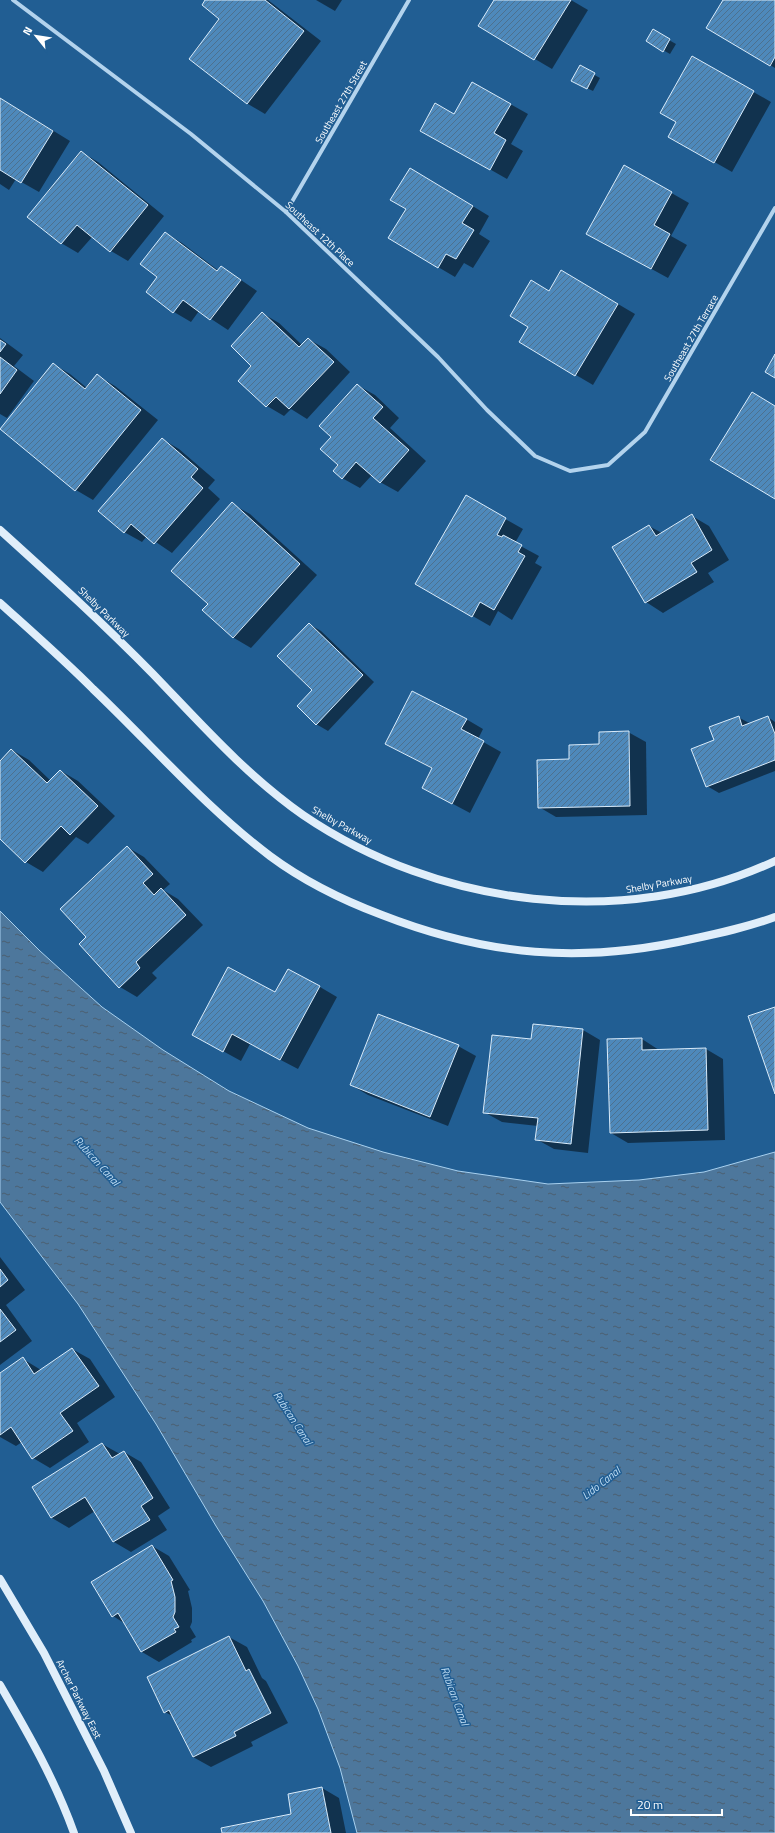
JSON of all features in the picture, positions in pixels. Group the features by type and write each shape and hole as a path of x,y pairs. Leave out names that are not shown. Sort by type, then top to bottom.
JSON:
{"street":[{"name":"Southeast 12th Place","path":"13,0 192,134 286,212 438,356 487,410 536,456 570,471 608,465"},
{"name":"Southeast 27th Street","path":"286,212 409,0"},
{"name":"Southeast 27th Terrace","path":"608,465 646,432 775,208"},
{"name":"Shelby Parkway","path":"0,530 81,603 153,674 230,756 304,815 342,838 382,858 424,874 467,887 504,895 542,900 580,902 619,901 687,890 732,878 775,861"},
{"path":"0,603 93,689 195,793 233,827 272,858 306,880 342,899 417,929 456,940 503,948 576,954 615,953 654,948 731,931 775,917"},
{"name":"Archer Parkway East","path":"1,1582 44,1653 104,1771 131,1833"},
{"path":"0,1685 30,1735 50,1774 74,1833"}],"water":[{"path":"0,911 40,951 102,1007 163,1050 229,1091 308,1128 383,1152 458,1171 548,1184 639,1180 704,1172 775,1152 775,1833 357,1833 340,1768 318,1709 298,1666 263,1601 216,1526 156,1424 78,1304 0,1202"}],"building":[{"path":"205,0 265,0 304,31 247,104 189,59 219,19 202,5"},
{"path":"494,0 571,0 534,60 478,26"},
{"path":"723,0 775,0 775,57 770,66 706,28"},
{"path":"653,29 670,39 663,52 646,41"},
{"path":"692,56 754,91 714,163 668,137 676,122 660,113"},
{"path":"580,65 595,73 587,89 571,81"},
{"path":"472,82 511,104 494,133 506,140 490,170 420,131 435,103 454,114"},
{"path":"0,98 53,131 21,183 0,170"},
{"path":"81,151 148,205 110,252 77,225 61,244 27,217"},
{"path":"624,165 672,192 654,225 670,234 651,269 586,234"},
{"path":"410,168 473,206 462,223 474,230 456,259 446,254 438,268 388,238 406,209 390,200"},
{"path":"165,232 217,271 221,266 241,280 210,320 183,300 173,313 146,292 157,277 140,264"},
{"path":"561,270 618,304 575,376 519,342 528,327 510,316 531,280 549,291"},
{"path":"262,312 299,347 308,338 334,362 289,409 276,397 266,407 238,381 251,366 231,346"},
{"path":"0,340 6,344 0,352"},
{"path":"775,354 775,378 765,372"},
{"path":"0,357 17,370 0,394"},
{"path":"53,363 85,389 97,374 141,410 75,491 0,429"},
{"path":"357,384 383,407 373,418 409,450 380,483 356,462 342,479 333,471 338,465 320,449 331,437 319,426"},
{"path":"752,392 775,406 775,499 710,460"},
{"path":"162,438 198,469 191,477 203,488 154,544 131,524 124,533 98,511"},
{"path":"466,495 506,518 497,535 502,537 503,535 522,545 518,552 525,556 494,610 480,602 472,617 415,584"},
{"path":"232,502 300,564 233,638 202,610 208,604 171,571"},
{"path":"692,514 712,550 691,563 697,572 645,603 612,547 649,525 656,536"},
{"path":"309,623 363,675 316,725 297,706 312,690 277,656"},
{"path":"412,691 467,719 461,729 484,741 452,804 422,788 432,768 385,744"},
{"path":"739,716 742,726 768,716 775,734 775,760 706,787 691,749 714,740 709,727"},
{"path":"629,731 630,806 538,808 537,760 569,759 569,745 599,744 599,732"},
{"path":"11,749 47,783 60,770 98,806 70,835 61,826 25,863 0,839 0,761"},
{"path":"127,846 153,874 143,883 154,895 161,888 186,915 136,962 140,968 119,988 79,944 86,937 60,909"},
{"path":"228,967 275,992 288,969 320,986 280,1060 232,1034 223,1052 192,1035"},
{"path":"775,1007 775,1094 748,1016"},
{"path":"378,1014 459,1045 430,1117 350,1085"},
{"path":"533,1024 583,1029 571,1144 535,1140 538,1118 483,1113 492,1035 531,1039"},
{"path":"642,1038 642,1050 706,1048 708,1130 610,1133 607,1039"},
{"path":"0,1269 8,1280 0,1287"},
{"path":"0,1309 16,1330 0,1342"},
{"path":"72,1348 99,1386 60,1413 73,1431 32,1459 11,1427 0,1435 0,1373 23,1357 34,1374"},
{"path":"102,1443 112,1458 124,1451 153,1498 141,1506 150,1520 113,1542 85,1497 51,1518 32,1487"},
{"path":"152,1545 173,1580 171,1581 175,1597 175,1612 173,1617 179,1627 174,1629 176,1632 141,1652 118,1613 112,1617 91,1582"},
{"path":"229,1636 246,1671 249,1669 271,1713 234,1732 236,1736 193,1757 169,1710 164,1713 147,1677"},
{"path":"322,1787 331,1833 222,1833 221,1828 291,1814 288,1794"}],"water label":[{"name":"Rubican Canal","path":"97,1161"},
{"name":"Rubican Canal","path":"293,1418"},
{"name":"Lido Canal","path":"601,1483"},
{"name":"Rubican Canal","path":"455,1696"}]}
